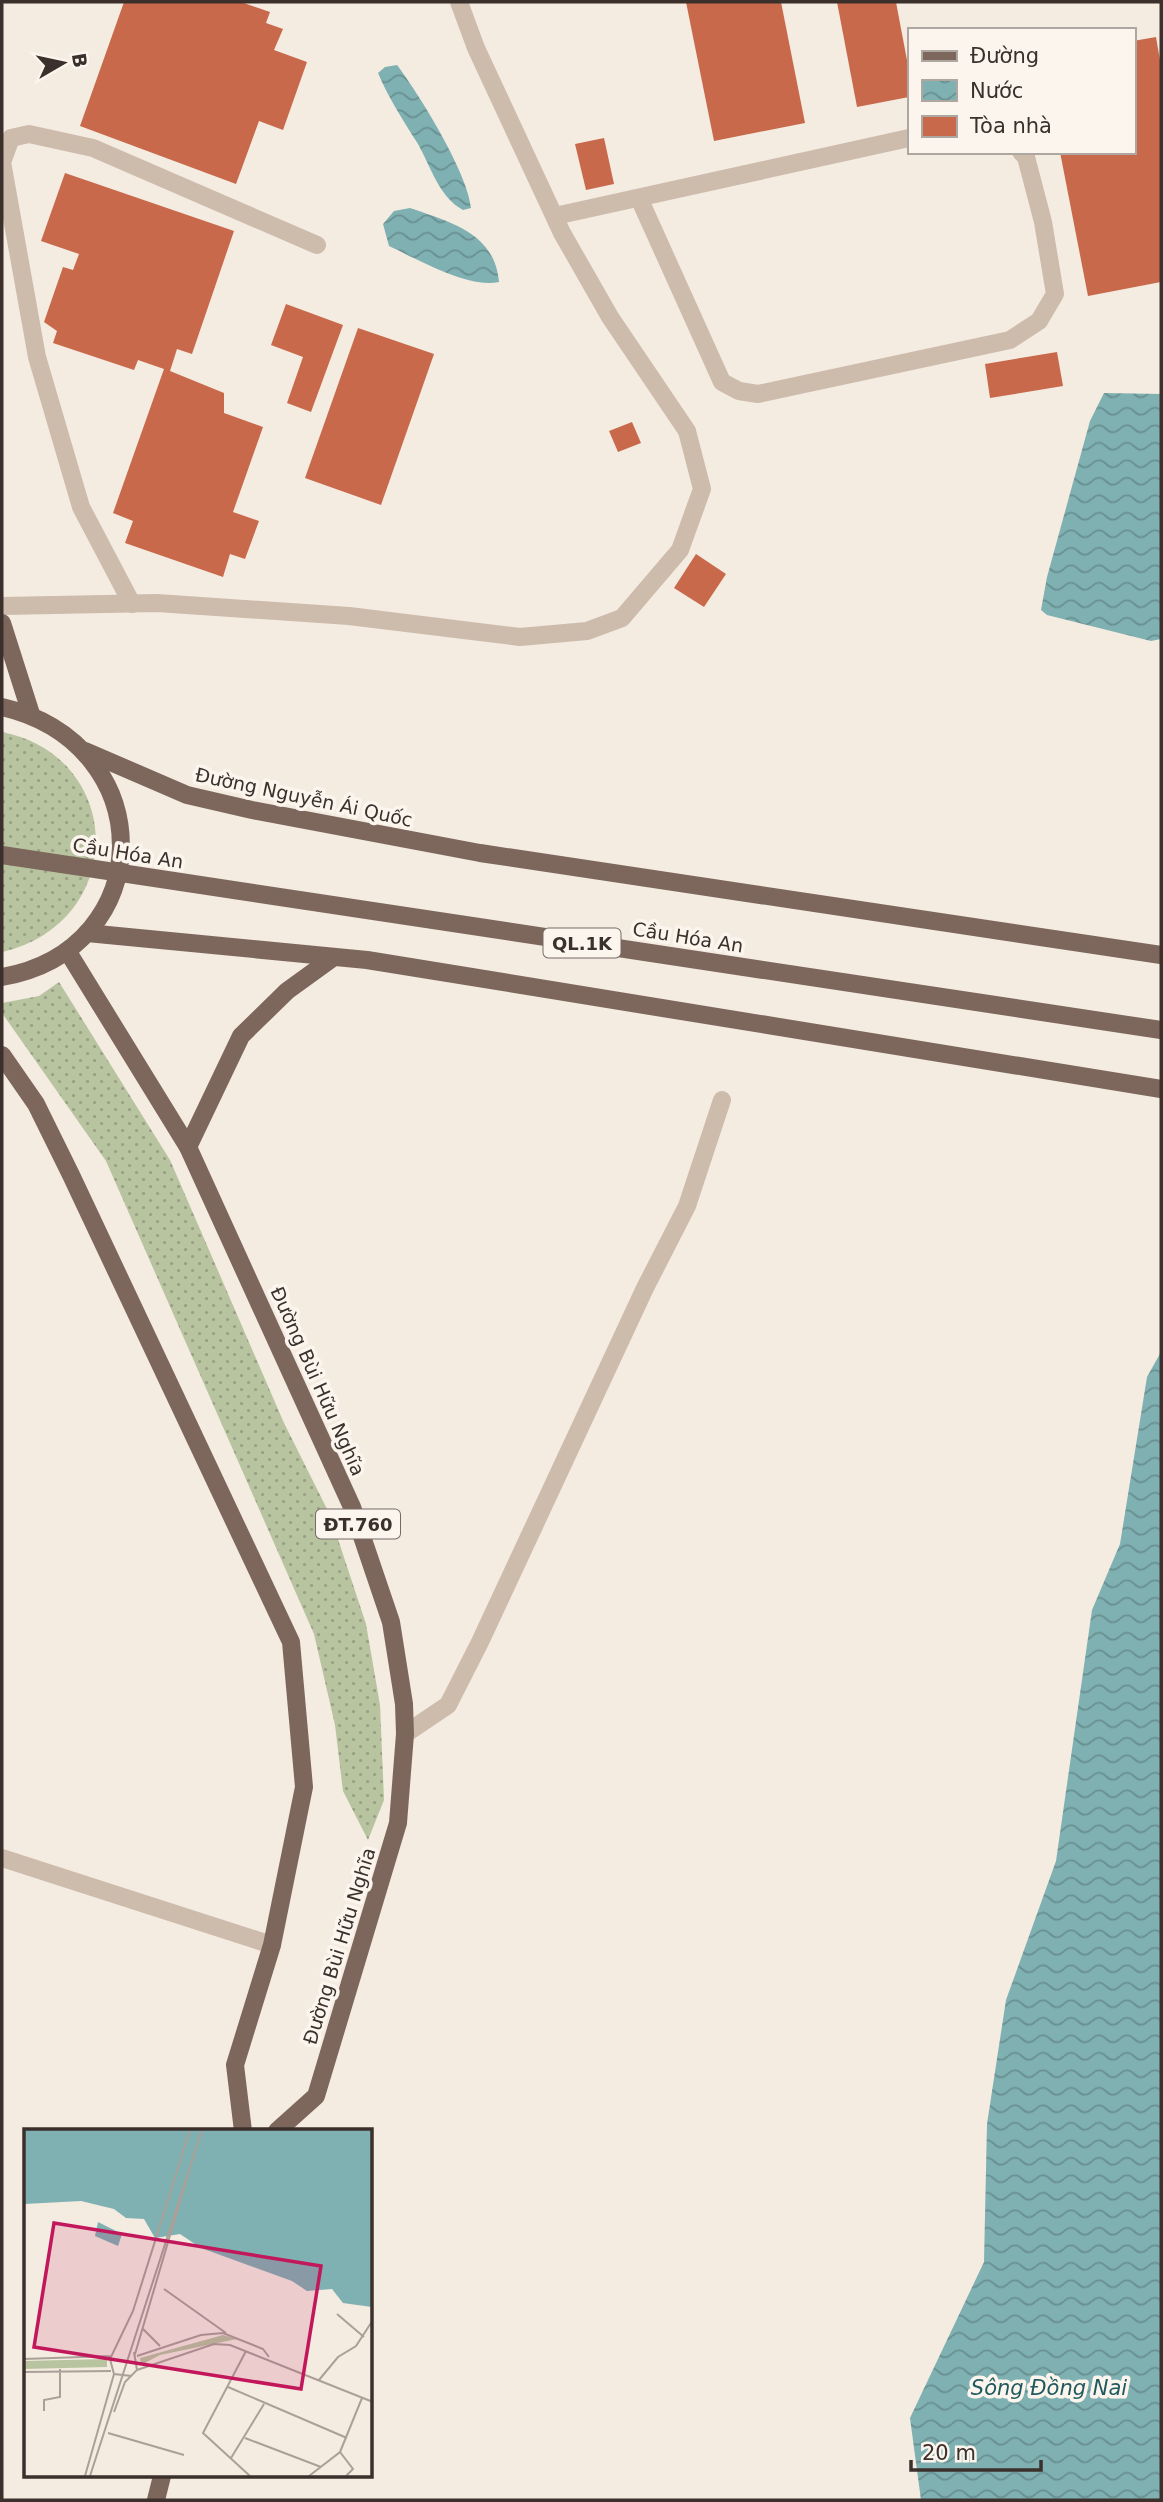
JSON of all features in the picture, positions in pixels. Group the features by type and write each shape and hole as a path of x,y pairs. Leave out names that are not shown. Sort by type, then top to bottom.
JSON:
{"main road":[{"path":"2,623 31,714"},
{"path":"2,707 31,714 60,729 85,751 105,778 117,809 121,842 117,875 106,906 87,933 68,952 30,972 2,977"},
{"name":"Đường Nguyễn Ái Quốc","path":"85,751 187,795 480,853 1161,955"},
{"name":"Cầu Hóa An","path":"2,855 1161,1030"},
{"path":"87,933 367,960 1161,1089"},
{"name":"Đường Bùi Hữu Nghĩa","path":"68,952 188,1147 352,1507 391,1622 404,1704 405,1734 397,1823 316,2096 279,2129"},
{"path":"188,1147 241,1037 287,990 334,957"},
{"path":"2,1055 36,1104 66,1163 292,1642 304,1787 272,1945 236,2065 243,2129"},
{"path":"156,2500 162,2478"}],"street":[{"path":"2,606 132,604 349,617 520,637 587,631 622,618 680,550 702,489 687,431 610,317 555,216 476,48 458,2"},
{"path":"132,604 80,507 37,356 2,162 11,138 29,134 93,148 317,245"},
{"path":"555,216 908,138"},
{"path":"639,198 722,382 739,391 758,394 1010,340 1039,321 1055,294 1043,222 1023,154"},
{"path":"405,1734 448,1705 480,1642 645,1288 687,1206 722,1100"},
{"path":"2,1858 272,1945"}],"green space":[{"path":"2,732 43,747 72,772 90,804 96,840 90,876 73,908 44,935 2,952"},
{"path":"59,982 170,1160 284,1423 330,1515 366,1624 380,1705 384,1800 368,1840 343,1791 335,1725 314,1634 106,1161 2,1013 2,1003 39,996"}],"water":[{"path":"397,65 452,155 468,193 471,208 463,210 455,204 436,181 387,92 378,73 385,67"},
{"path":"410,208 455,225 480,241 496,265 499,282 487,283 458,277 389,246 383,224 394,211"},
{"path":"1104,393 1161,394 1161,639 1151,641 1047,615 1041,610 1047,577 1090,421"},
{"name":"Sông Đồng Nai","path":"1161,1352 1161,2500 921,2500 910,2418 984,2262 987,2124 1006,2000 1056,1861 1092,1610 1120,1544 1147,1377"}],"building":[{"path":"124,2 241,2 270,12 266,23 283,29 274,50 307,62 283,130 259,121 236,184 80,126"},
{"path":"686,2 781,2 805,123 714,141"},
{"path":"837,2 896,2 908,66 908,97 857,107"},
{"path":"1156,37 1161,66 1161,282 1088,296 1060,154 1135,154 1135,41"},
{"path":"604,138 614,184 586,190 575,144"},
{"path":"65,173 234,231 192,354 177,349 170,371 224,393 224,413 263,427 233,512 259,521 245,559 230,554 223,577 125,543 133,521 113,513 164,369 138,360 134,370 53,343 57,331 44,322 63,267 73,270 79,254 41,241"},
{"path":"286,304 343,325 311,412 287,403 303,357 271,345"},
{"path":"358,328 434,354 381,505 305,478"},
{"path":"1057,352 1063,386 990,398 985,364"},
{"path":"632,422 641,443 618,452 609,431"},
{"path":"696,554 726,574 704,607 674,588"}]}
